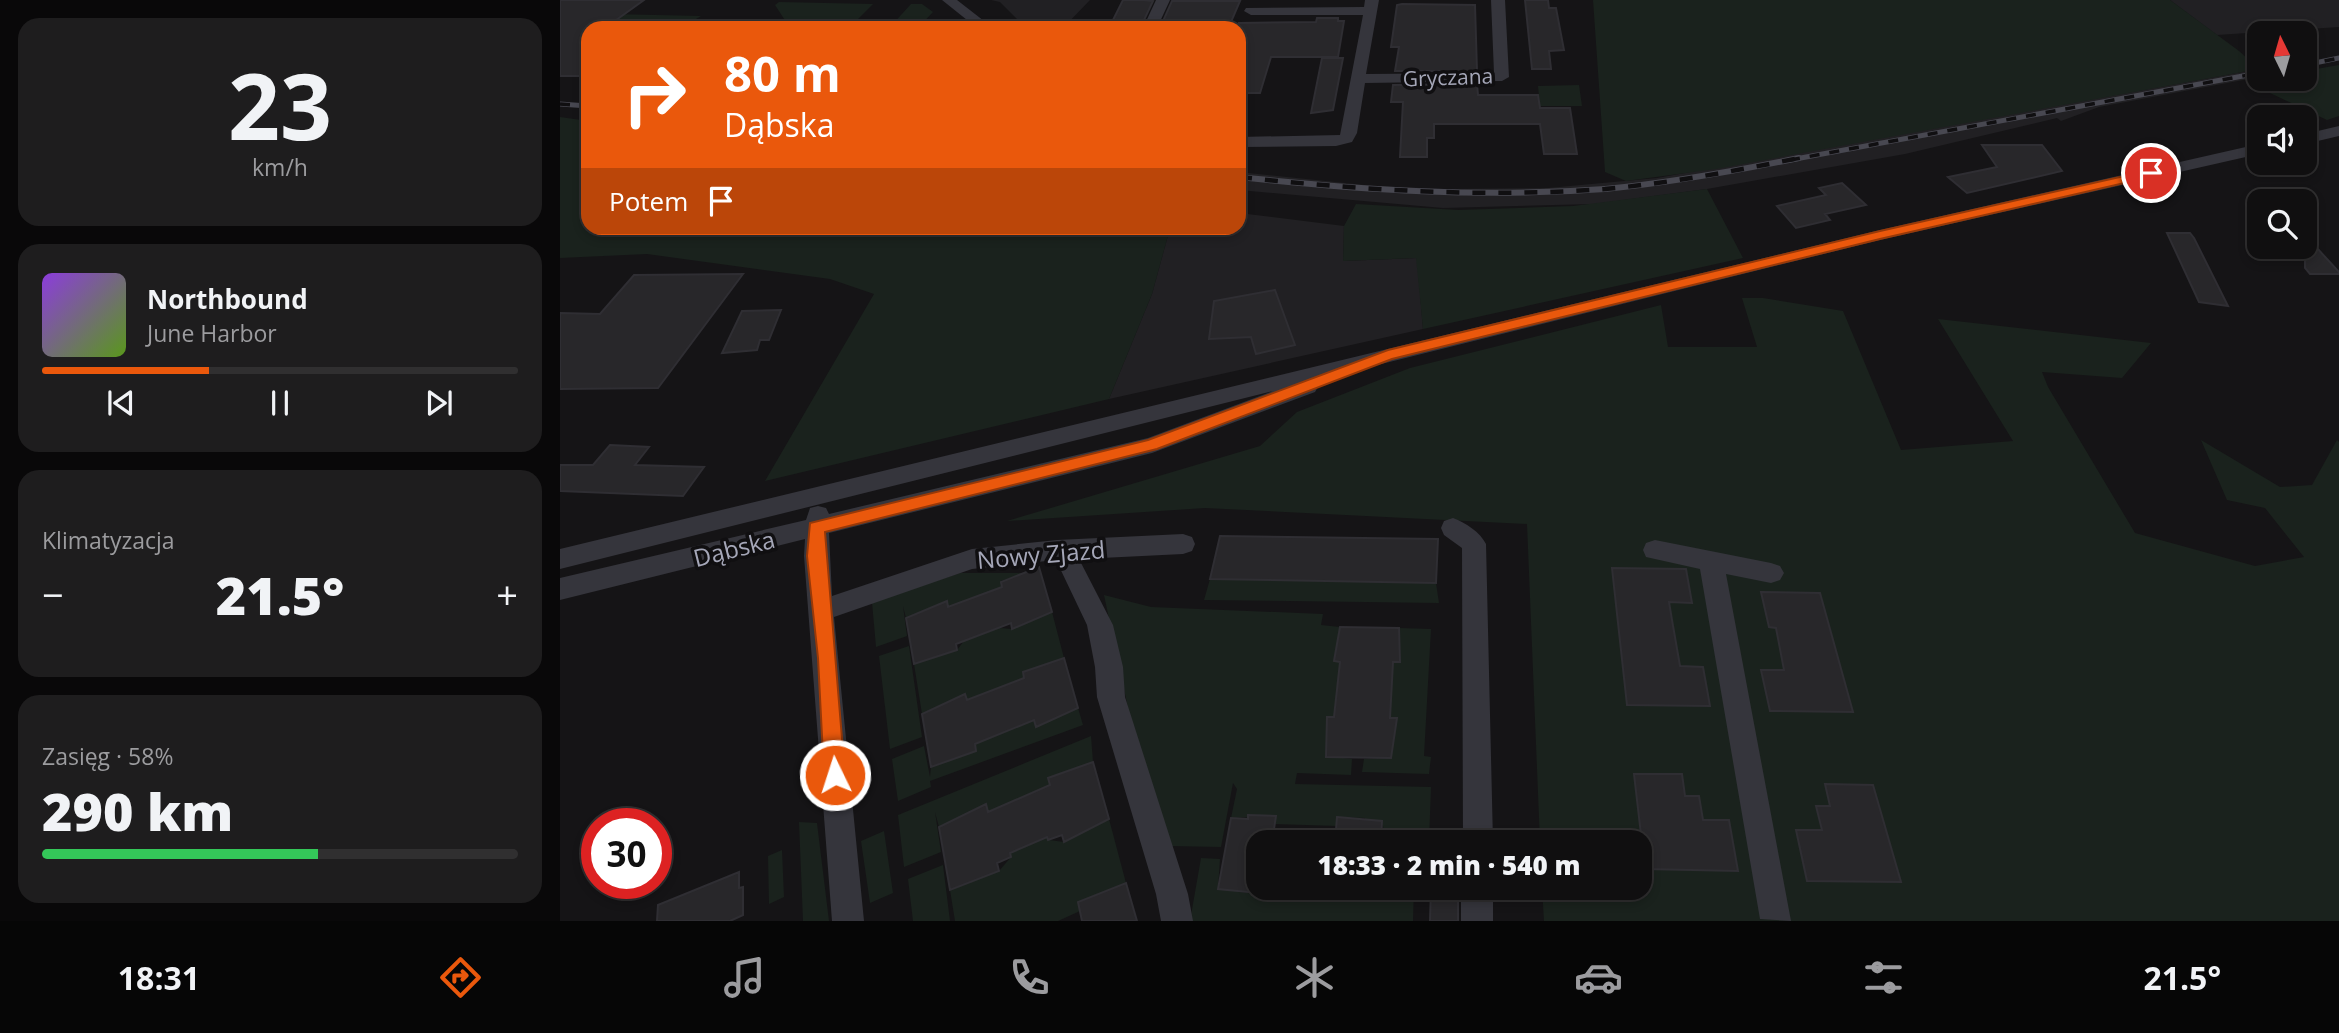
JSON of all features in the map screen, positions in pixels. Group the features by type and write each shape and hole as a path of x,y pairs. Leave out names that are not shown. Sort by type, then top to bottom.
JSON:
{"street":[{"path":"949,0 977,21"},
{"path":"1153,21 1163,0"},
{"name":"Gryczana","path":"1360,79 1502,76 1499,0"},
{"path":"1246,142 1346,139 1360,79 1371,5 1251,11"},
{"path":"2317,136 2339,131"},
{"name":"Dąbska","path":"560,559 1905,229 2247,152"},
{"name":"Dąbska","path":"560,589 1152,445 1388,355"},
{"path":"820,495 816,528 848,921"},
{"path":"1453,528 1474,544 1478,830"},
{"name":"Nowy Zjazd","path":"822,610 972,559 1183,544"},
{"path":"1070,550 1068,561 1100,625 1109,667 1111,697 1172,894 1177,921"},
{"path":"1655,550 1771,573"},
{"path":"1712,561 1776,919"},
{"path":"1477,900 1477,921"}],"shaded area":[{"path":"991,0 1090,0 1070,21 1019,21 1000,2"},
{"path":"1593,0 2170,0 2247,58 2247,71 1716,169 1626,181 1605,172"},
{"path":"2170,0 2339,0 2339,27 2317,28 2317,21 2247,21 2247,33 2217,35"},
{"path":"779,2 873,4 856,21 785,21 775,5"},
{"path":"911,4 922,4 933,12 925,21 896,21"},
{"path":"610,14 701,16 693,21 600,21"},
{"path":"2339,65 2339,116 2327,120 2317,115 2317,105 2295,105 2266,91 2317,91 2317,69"},
{"path":"2247,71 2247,79 2099,107 2061,121 2057,118 1905,154 1707,189 1594,204 1443,208 1246,191 1246,173 1374,186 1446,189 1548,188 1657,178"},
{"path":"1579,85 1582,106 1540,106 1538,86"},
{"path":"560,117 581,120 581,235 1168,235 1152,294 1109,399 765,481 874,294 830,279 647,254 560,258"},
{"path":"1707,189 1743,258 1423,329 1416,258 1343,261 1344,226 1356,204 1458,210 1573,206"},
{"path":"1246,214 1344,226 1343,261 1417,258 1423,329 1109,399 1152,294 1168,235 1246,235"},
{"path":"1742,298 1763,298 1843,311 1901,450 2013,441 1938,319 2151,343 2122,378 2042,372 2048,387 2135,533 2255,566 2304,557 2265,508 2227,500 2201,440 2280,487 2312,485 2337,440 2339,921 1544,921 1543,900 1652,900 1652,830 1540,830 1527,524 1205,508 1007,521 1260,446 1297,412 1410,368 1661,305 1668,347 1757,347"},
{"path":"960,573 1025,573 1001,581 1002,587 948,607 946,601 906,618 903,606 907,636 876,647 872,602"},
{"path":"1210,579 1436,583 1439,603 1204,600"},
{"path":"1104,595 1151,607 1323,614 1321,625 1340,627 1334,661 1340,662 1334,717 1327,717 1326,756 1352,759 1351,775 1297,773 1295,784 1431,787 1429,830 1384,830 1382,821 1365,821 1365,818 1337,817 1336,826 1275,824 1276,816 1231,818 1237,789 1233,783 1221,847 1169,846 1131,722"},
{"path":"1052,612 1064,658 1023,672 1024,678 967,700 965,694 922,714 914,664 957,650 967,637 999,625 1000,628 1012,629"},
{"path":"1399,628 1431,629 1424,756 1431,757 1429,774 1362,772 1364,759 1391,757 1397,719 1390,718 1393,662 1400,662"},
{"path":"909,646 922,737 890,749 879,656"},
{"path":"1078,708 1083,725 930,781 931,787 898,801 892,759 924,746 930,777 931,767 976,751 975,744 987,739 987,736 1034,720 1036,727"},
{"path":"1091,736 1093,762 1048,778 1050,785 988,812 986,804 939,827 935,812 941,852 904,867 898,815"},
{"path":"1109,819 1126,883 1078,902 1080,911 1058,921 955,921 950,890 999,871 1011,857 1010,853 1047,837 1049,840 1064,842"},
{"path":"799,822 817,823 829,921 803,921"},
{"path":"884,831 893,893 870,903 861,841"},
{"path":"782,850 784,897 769,904 768,856"},
{"path":"1201,858 1220,859 1218,888 1246,892 1246,900 1414,900 1413,921 1190,921"},
{"path":"943,865 950,921 913,921 908,879"}],"building":[{"path":"560,0 644,0 615,21 581,21 581,76 560,76"},
{"path":"1123,0 1153,1 1144,20 1112,21"},
{"path":"1525,0 1548,0 1549,8 1556,8 1564,50 1549,51 1551,69 1532,69"},
{"path":"1172,1 1240,1 1231,21 1163,21"},
{"path":"1397,5 1475,5 1477,71 1395,71 1399,47 1391,47"},
{"path":"1317,18 1338,18 1338,21 1344,21 1338,57 1271,57 1260,93 1246,93 1246,23 1316,22"},
{"path":"1322,58 1343,58 1333,110 1311,113"},
{"path":"1477,84 1478,95 1538,95 1540,108 1570,108 1577,154 1544,154 1540,124 1434,124 1434,138 1427,138 1427,157 1400,157 1403,102 1391,102 1393,85"},
{"path":"1982,145 2042,145 2062,171 1967,193 1948,177 1997,167"},
{"path":"1842,183 1866,205 1825,214 1830,220 1796,228 1777,206 1826,195 1819,188"},
{"path":"2167,233 2190,233 2228,306 2199,302"},
{"path":"2317,248 2339,274 2310,274 2305,268 2305,259 2317,259"},
{"path":"743,274 658,388 560,389 560,313 600,314 634,275"},
{"path":"1275,290 1295,345 1256,354 1251,337 1209,339 1214,301"},
{"path":"781,310 769,340 760,340 757,350 722,353 742,311"},
{"path":"610,445 649,447 635,465 704,467 683,496 560,491 560,465 593,465"},
{"path":"1220,536 1438,539 1436,583 1210,579"},
{"path":"1039,567 1052,612 1012,629 1011,623 956,644 957,650 914,664 906,618 947,601 948,607 1002,587 1001,582"},
{"path":"1612,568 1686,569 1692,603 1669,602 1680,666 1703,667 1710,706 1627,705"},
{"path":"1761,592 1820,593 1853,712 1770,711 1761,670 1784,670 1776,628 1769,627"},
{"path":"1340,627 1399,628 1400,662 1393,662 1390,718 1397,718 1391,758 1326,757 1327,717 1334,717 1340,662 1334,661"},
{"path":"1064,658 1078,708 1036,727 1034,720 975,744 976,751 931,767 922,714 965,694 967,700 1024,678 1023,672"},
{"path":"1093,762 1109,819 1064,842 1062,835 1048,840 1047,837 1010,853 1011,857 997,863 999,871 950,890 939,827 986,804 988,812 1050,785 1048,778"},
{"path":"1634,774 1682,774 1685,796 1699,796 1703,820 1729,820 1738,871 1652,869 1652,830 1640,830"},
{"path":"1825,784 1873,785 1901,882 1807,881 1796,830 1822,830 1816,806 1830,806"},
{"path":"1248,815 1276,816 1274,830 1246,830 1246,892 1218,889 1231,818 1248,819"},
{"path":"1337,817 1382,821 1382,830 1336,830"},
{"path":"739,872 739,888 743,887 743,915 730,921 657,921 658,905"},
{"path":"1126,883 1137,921 1082,921 1078,902"},
{"path":"1431,900 1458,900 1458,921 1430,921"}],"railway":[{"path":"2317,63 2339,58"},
{"path":"1790,160 2247,75"},
{"path":"560,104 581,106"},
{"path":"1246,178 1422,191 1559,192 1654,183 1799,158"}],"route":[{"path":"835,775 827,658 816,556 816,528 1152,445 1388,355 1880,235 2151,173"}]}
